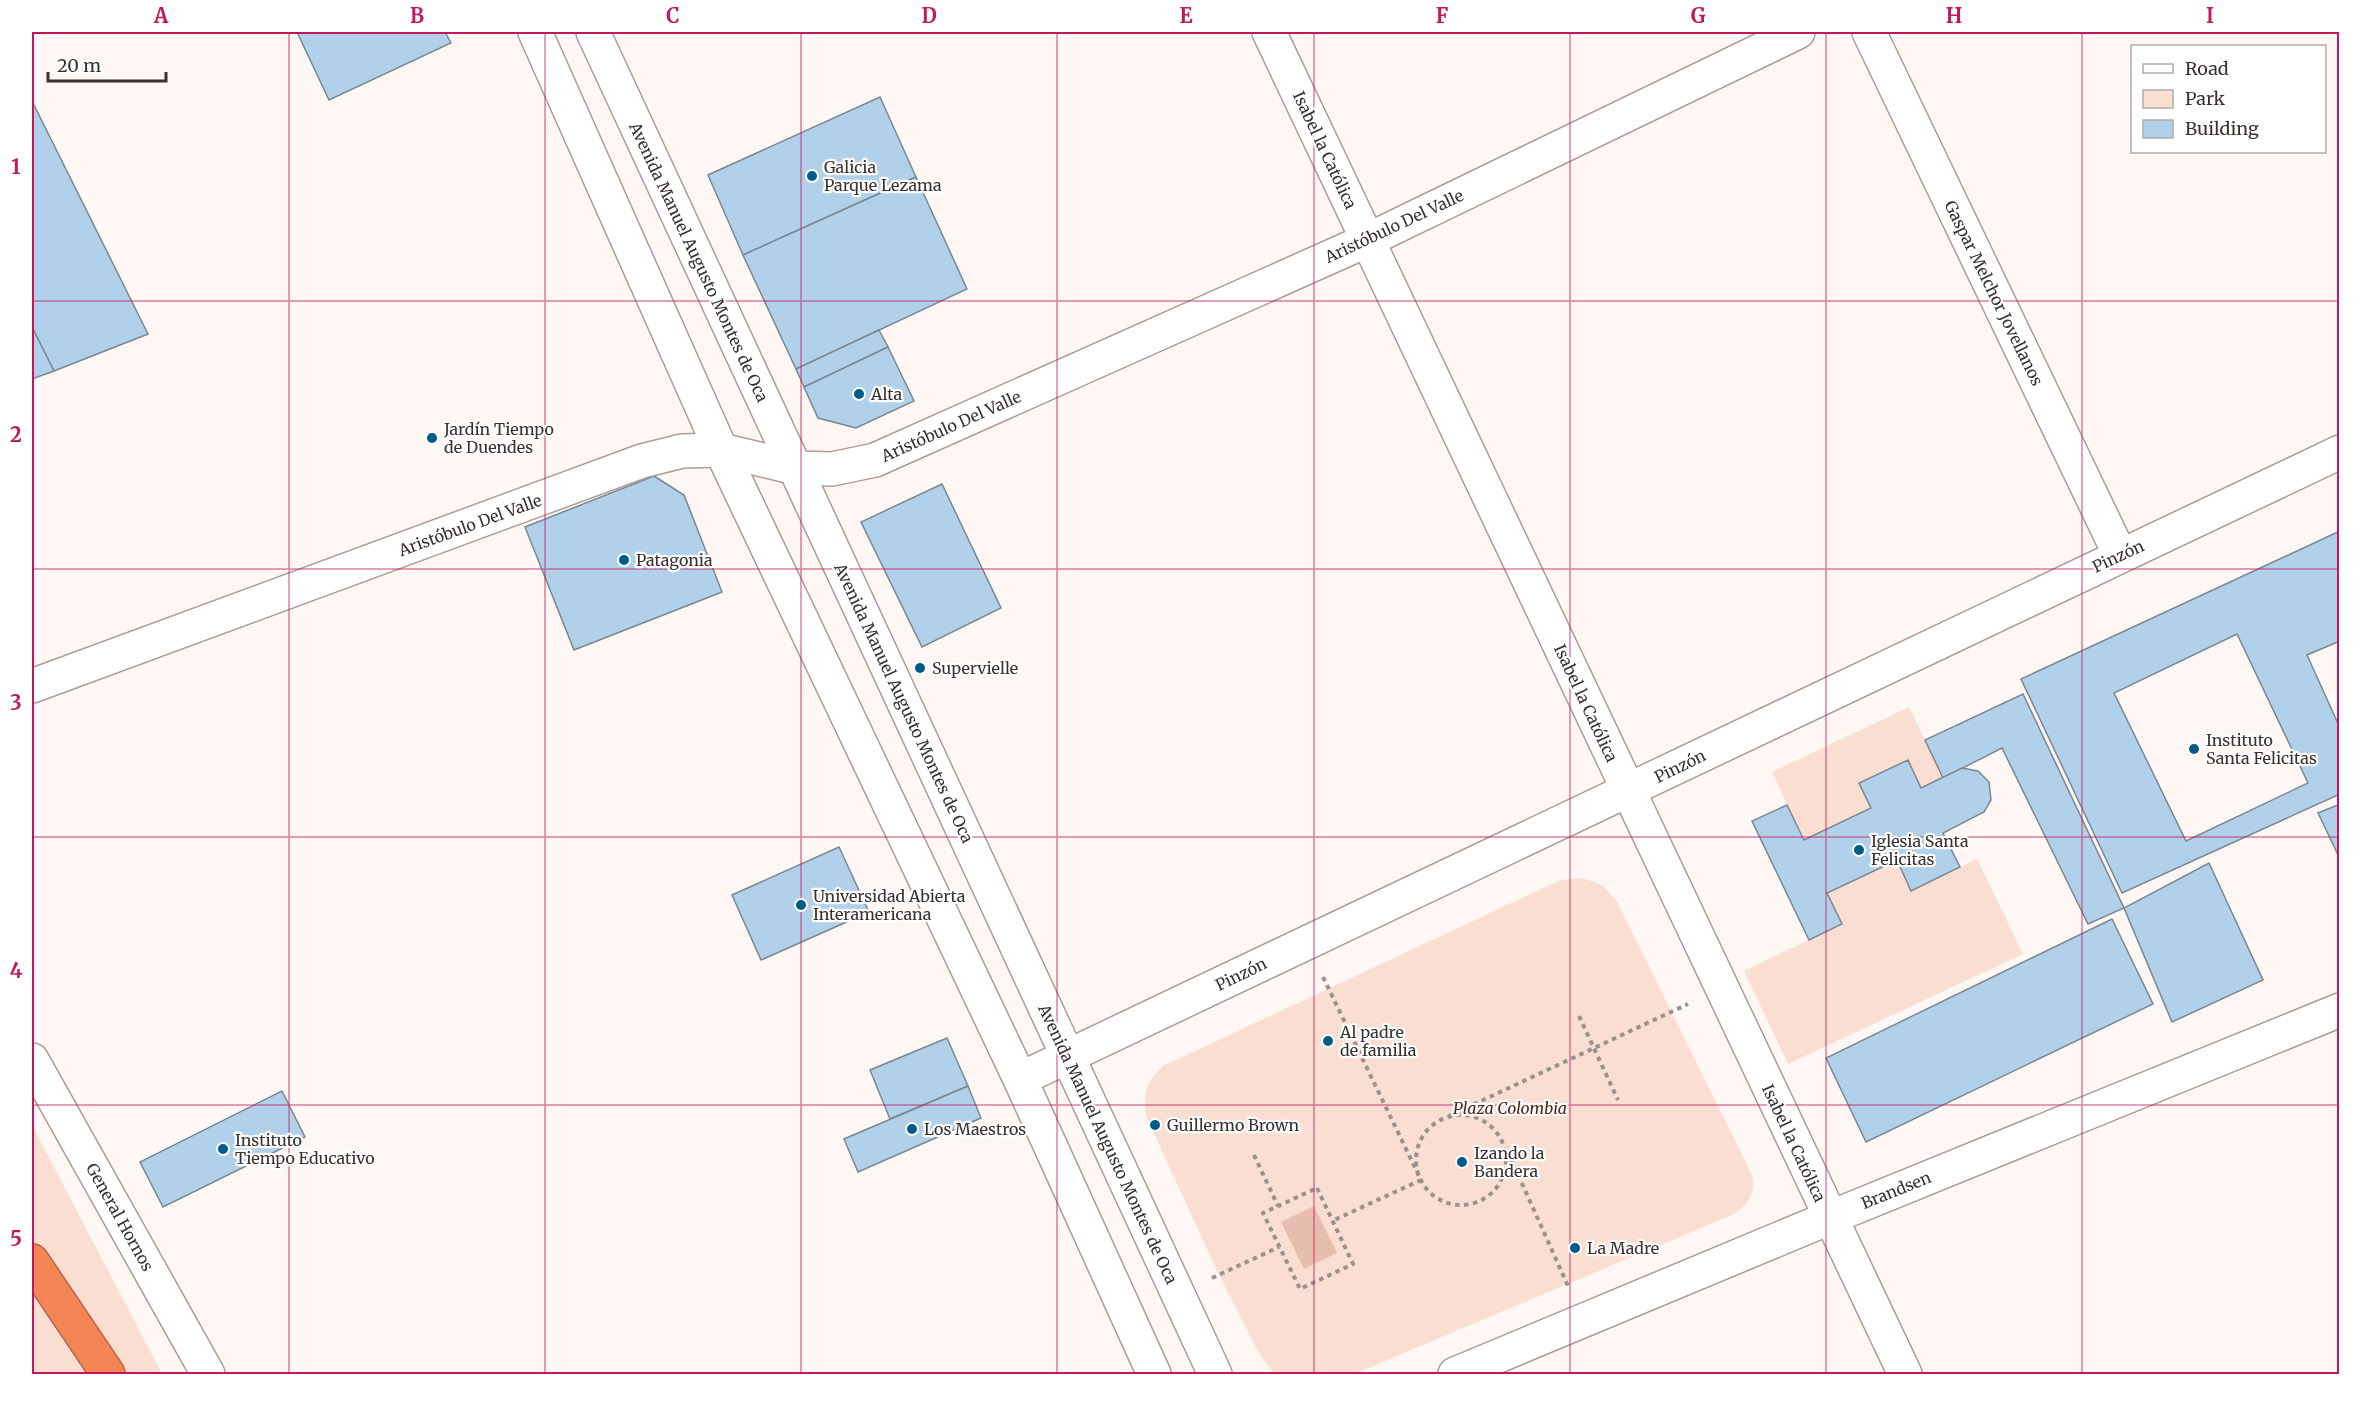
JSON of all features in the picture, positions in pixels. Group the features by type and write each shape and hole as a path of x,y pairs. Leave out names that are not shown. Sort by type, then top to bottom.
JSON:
{"highway":[{"path":"32,1262 108,1374"}],"street":[{"path":"535,32 721,450 1020,1079 1154,1374"},
{"name":"Avenida Manuel Augusto Montes de Oca","path":"593,32 737,348 796,468 1215,1374"},
{"name":"Isabel la Católica","path":"1269,32 1829,1218 1905,1374"},
{"name":"Aristóbulo Del Valle","path":"32,686 642,461 682,451 721,450 796,468 832,469 875,460 1368,240 1798,32"},
{"name":"Gaspar Melchor Jovellanos","path":"1869,32 2120,555"},
{"name":"Pinzón","path":"1020,1079 2340,452"},
{"name":"Brandsen","path":"1455,1374 1829,1218 2340,1010"},
{"name":"General Hornos","path":"32,1060 208,1374"}],"path":[{"path":"1306,943 1421,1180 1430,1192 1443,1201 1459,1205 1474,1203 1488,1196 1499,1184 1506,1162 1502,1139"},
{"path":"1421,1180 1416,1165 1417,1149 1424,1134 1435,1123 1721,988"},
{"path":"1579,1016 1618,1100"},
{"path":"1449,1116 1465,1114 1480,1118 1493,1127 1502,1139 1583,1320"},
{"path":"1254,1155 1278,1206"},
{"path":"1332,1221 1421,1180"},
{"path":"1317,1188 1353,1264 1300,1289 1263,1213 1278,1206 1317,1188"},
{"path":"1178,1293 1279,1247"}],"green space":[{"path":"1909,707 1943,778 1921,788 1907,760 1859,783 1871,808 1804,840 1772,772"},
{"path":"1977,859 2023,954 1788,1064 1744,971 1842,924 1827,893 1897,860 1912,891"},
{"name":"Plaza Colombia","path":"1583,878 1602,885 1616,900 1752,1175 1753,1187 1747,1202 1734,1214 1354,1374 1275,1374 1260,1355 1219,1275 1146,1116 1145,1101 1149,1083 1163,1066 1561,880"},
{"path":"32,1125 162,1374 32,1374"}],"shaded area":[{"path":"1314,1206 1337,1253 1304,1269 1281,1222"}],"building":[{"path":"297,32 445,32 451,43 329,100"},
{"name":"Galicia Parque Lezama","path":"880,97 916,177 743,255 708,175"},
{"path":"32,101 148,334 54,371 32,327"},
{"path":"916,177 967,289 796,369 743,255"},
{"path":"32,327 54,371 32,379"},
{"path":"879,330 888,347 804,387 796,369"},
{"name":"Alta","path":"888,347 914,401 856,428 818,418 804,387"},
{"name":"Patagonia","path":"654,476 684,495 722,592 574,650 525,527"},
{"path":"942,484 1001,608 922,647 861,522"},
{"path":"2340,531 2340,641 2307,655 2340,728 2340,794 2122,893 2021,679","holes":["2237,634 2308,783 2186,841 2114,693"]},
{"path":"2023,694 2124,908 2088,924 2002,748 1943,778 1925,740"},
{"name":"Iglesia Santa Felicitas","path":"1908,760 1921,788 1962,768 1978,771 1989,782 1991,800 1984,812 1943,833 1960,867 1911,891 1897,860 1827,893 1842,924 1809,940 1752,821 1787,805 1804,840 1871,808 1859,783"},
{"path":"2340,804 2340,859 2318,813"},
{"name":"Universidad Abierta Interamericana","path":"839,847 869,912 761,960 732,895"},
{"path":"2209,863 2263,980 2172,1022 2124,908"},
{"path":"2112,919 2153,1004 1866,1142 1826,1058"},
{"path":"947,1038 968,1086 890,1119 870,1070"},
{"name":"Los Maestros","path":"968,1086 981,1118 858,1172 844,1139"},
{"name":"Instituto Tiempo Educativo","path":"282,1091 305,1137 163,1207 140,1162"}],"place":[{"name":"Galicia Parque Lezama","path":"812,176"},
{"name":"Alta","path":"859,394"},
{"name":"Jardín Tiempo de Duendes","path":"432,438"},
{"name":"Patagonia","path":"624,560"},
{"name":"Supervielle","path":"920,668"},
{"name":"Instituto Santa Felicitas","path":"2194,749"},
{"name":"Iglesia Santa Felicitas","path":"1859,850"},
{"name":"Universidad Abierta Interamericana","path":"801,905"},
{"name":"Al padre de familia","path":"1328,1041"},
{"name":"Guillermo Brown","path":"1155,1125"},
{"name":"Los Maestros","path":"912,1129"},
{"name":"Instituto Tiempo Educativo","path":"223,1149"},
{"name":"Izando la Bandera","path":"1462,1162"},
{"name":"La Madre","path":"1575,1248"}]}
